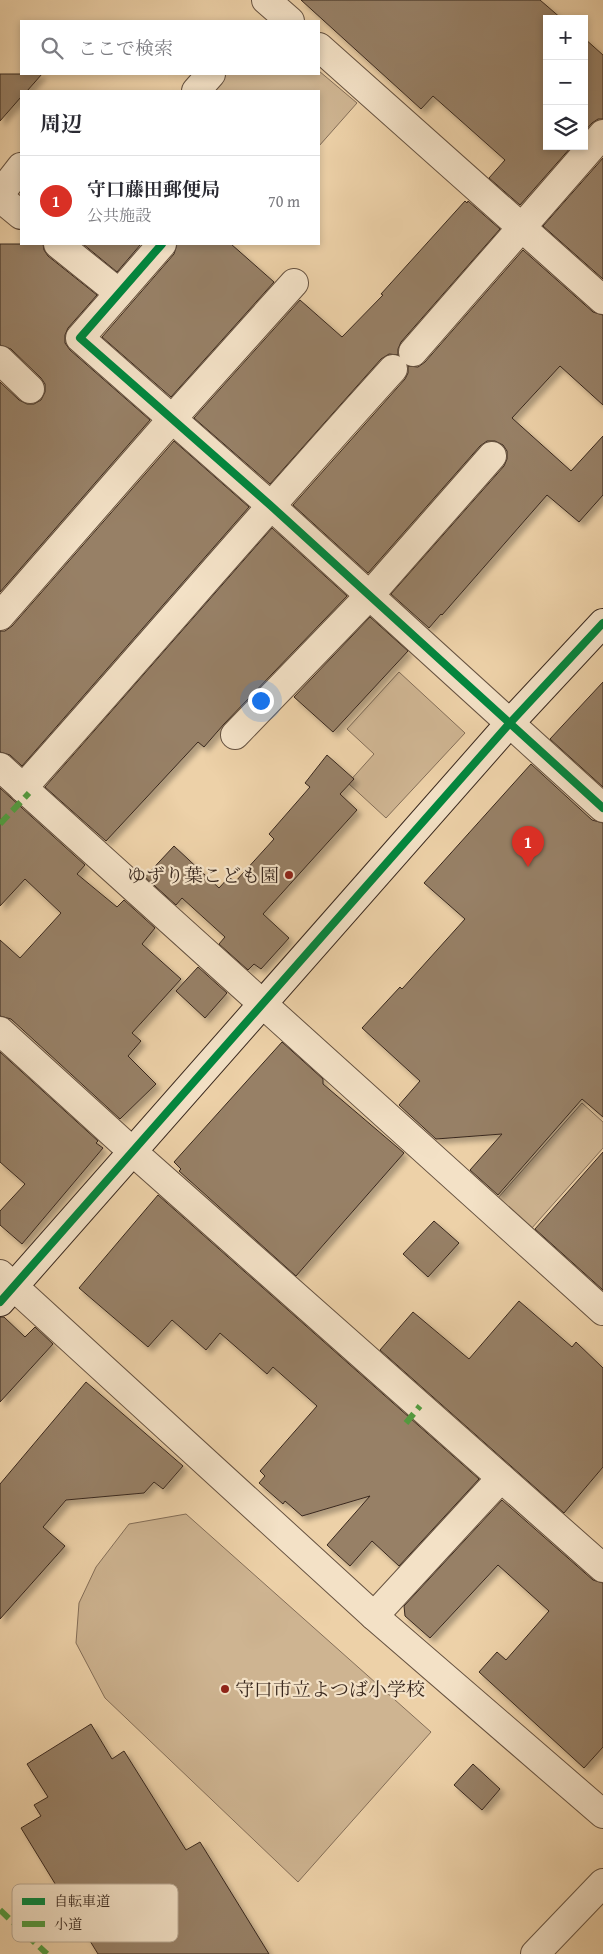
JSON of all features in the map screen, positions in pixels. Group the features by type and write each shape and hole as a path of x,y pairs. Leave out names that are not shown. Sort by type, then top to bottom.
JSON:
{"street":[{"path":"255,20 266,0 289,20"},
{"path":"320,48 603,300"},
{"path":"197,90 210,75"},
{"path":"23,788 144,652 270,505 522,229 603,134"},
{"path":"0,194 20,168"},
{"path":"0,198 20,214"},
{"path":"59,245 120,293"},
{"path":"161,245 80,338 270,505 603,808"},
{"path":"0,616 294,283"},
{"path":"0,360 30,389"},
{"path":"235,734 369,596 492,456"},
{"path":"603,623 509,724 133,1152 5,1287 374,1616 603,1814"},
{"path":"0,767 603,1311"},
{"path":"0,1031 133,1152 603,1568"},
{"path":"374,1616 501,1478"},
{"path":"535,1954 603,1883"}],"shaded area":[{"path":"320,72 357,103 320,145 320,90 210,90 223,75 320,75"},
{"path":"399,672 465,733 386,818 348,783 374,754 347,729"},
{"path":"582,1103 603,1122 603,1148 531,1229 497,1199"},
{"path":"186,1514 431,1732 298,1882 105,1698 76,1643 79,1603 96,1567 129,1524"}],"building":[{"path":"301,0 540,0 557,15 543,15 543,150 568,150 520,205 489,178 505,160 433,96 421,109"},
{"path":"588,42 603,55 603,119 598,119 588,128"},
{"path":"0,74 41,75 28,90 20,90 20,98 0,121"},
{"path":"603,158 603,279 543,226"},
{"path":"465,201 467,203 468,201 500,229 401,342 398,355 389,354 381,359 270,484 194,418 300,300 342,337 383,295 381,294"},
{"path":"0,244 43,245 48,256 97,295 68,328 65,335 65,343 70,350 150,420 0,592 0,382 19,400 27,404 34,404 41,400 45,392 45,384 11,349 0,345"},
{"path":"84,245 140,245 117,272"},
{"path":"177,245 232,245 274,282 171,397 102,337 174,254"},
{"path":"523,250 593,312 603,315 603,405 560,366 512,418 571,471 603,436 603,495 579,522 547,495 429,628 391,594 504,466 507,459 507,451 503,445 495,441 487,441 480,446 368,573 293,505 405,379 408,373 408,366 418,367 425,362"},
{"path":"174,441 249,507 22,766 10,755 0,752 0,631 5,631 12,626"},
{"path":"272,528 347,596 204,747 198,742 106,841 45,787"},
{"path":"370,617 408,651 333,732 294,697"},
{"path":"603,682 603,787 550,739"},
{"path":"327,755 354,779 340,794 357,810 263,914 289,938 261,969 254,964 248,970 219,944 225,937 182,898 176,905 145,877 174,846 219,888 229,877 235,882 274,839 269,834 310,787 305,783"},
{"path":"531,764 592,820 603,823 603,1117 582,1099 498,1195 470,1170 502,1134 436,1139 399,1105 420,1081 362,1028 400,987 402,989 465,919 424,883"},
{"path":"0,788 85,865 77,874 117,907 124,900 155,928 142,944 181,979 132,1033 141,1041 128,1056 156,1084 120,1119 11,1019 0,1016 0,940 20,958 61,913 25,879 0,906"},
{"path":"198,967 227,993 205,1018 176,991"},
{"path":"282,1042 323,1079 323,1084 404,1153 296,1276 179,1171 181,1169 174,1162"},
{"path":"0,1052 98,1141 96,1143 103,1148 22,1244 0,1225 0,1211 25,1184 0,1162"},
{"path":"603,1152 603,1290 535,1229"},
{"path":"158,1195 479,1479 399,1566 372,1541 350,1566 327,1545 370,1496 302,1516 285,1501 283,1504 259,1483 265,1476 260,1471 317,1406 273,1367 267,1374 220,1333 206,1350 172,1320 148,1347 79,1288"},
{"path":"434,1221 459,1243 428,1277 403,1254"},
{"path":"519,1301 572,1347 576,1342 603,1368 603,1467 564,1513 380,1350 413,1312 469,1359"},
{"path":"0,1317 4,1317 25,1337 35,1327 53,1344 0,1402"},
{"path":"86,1382 183,1466 163,1489 154,1482 144,1493 66,1500 43,1527 65,1546 0,1619 0,1484"},
{"path":"502,1500 593,1580 603,1583 603,1747 584,1768 479,1672 497,1652 506,1660 549,1611 498,1565 430,1638 405,1616 404,1606"},
{"path":"91,1724 112,1759 124,1751 186,1850 200,1842 269,1954 98,1954 91,1942 178,1942 178,1884 55,1884 21,1828 41,1816 34,1805 48,1797 27,1764"},
{"path":"473,1764 500,1789 482,1810 454,1785"}],"marked path":[{"path":"0,824 29,793"},
{"path":"406,1423 420,1406"},
{"path":"0,1910 12,1921"},
{"path":"34,1942 47,1954"}],"cycle path":[{"path":"161,245 80,338 270,505 603,808"},
{"path":"0,1302 509,724 603,623"}],"place":[{"name":"守口藤田郵便局","path":"528,867"},
{"name":"ゆずり葉こども園","path":"289,875"},
{"name":"守口市立よつば小学校","path":"225,1689"}]}
